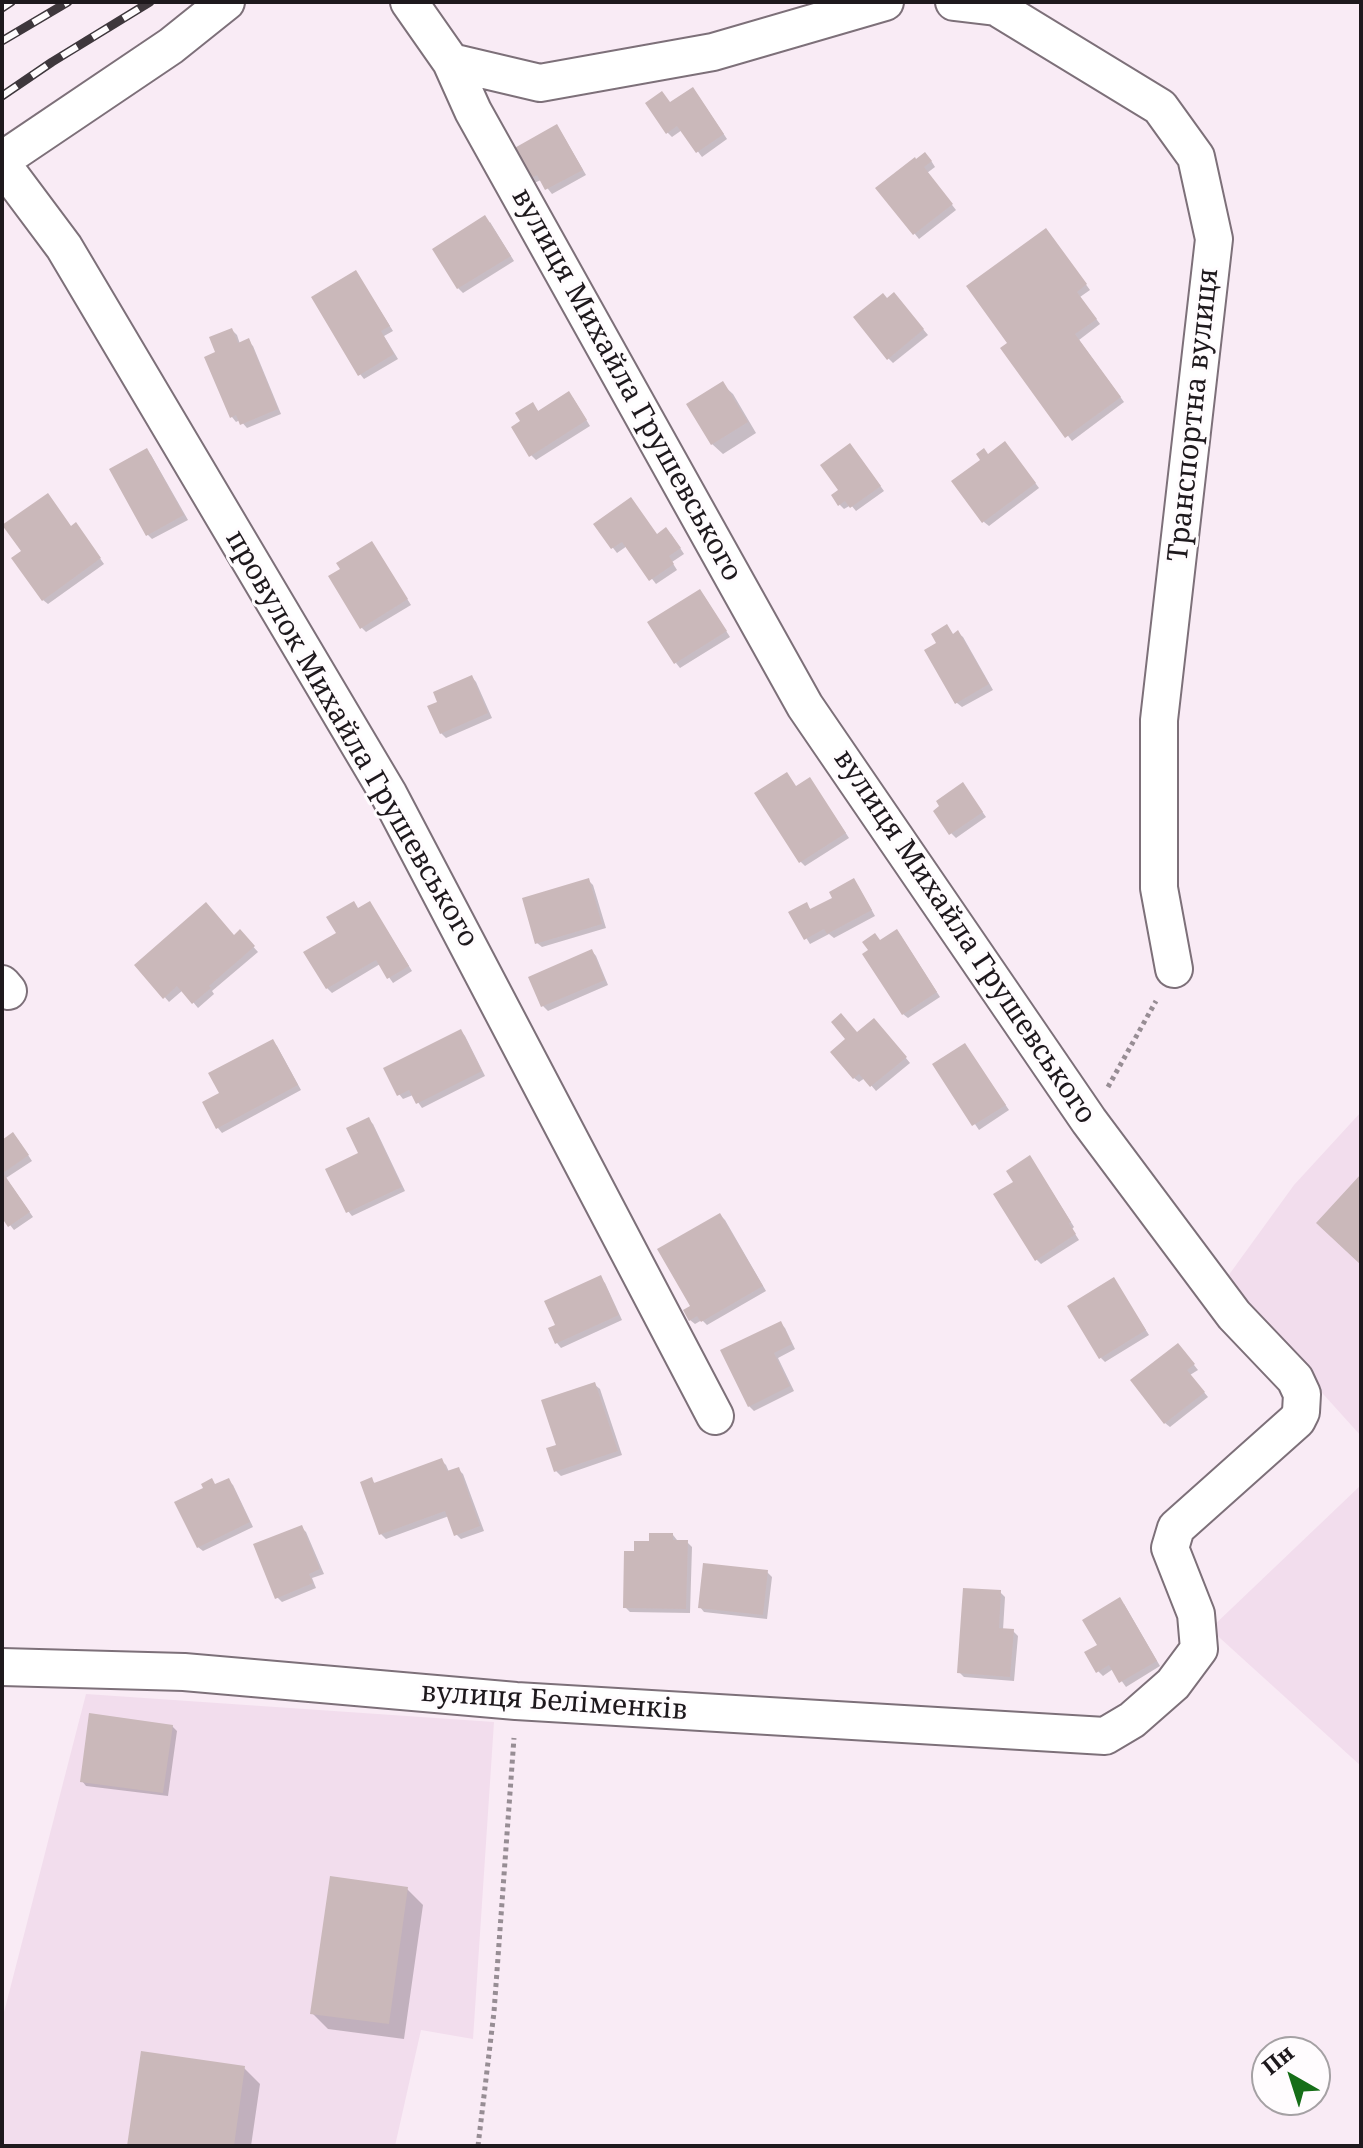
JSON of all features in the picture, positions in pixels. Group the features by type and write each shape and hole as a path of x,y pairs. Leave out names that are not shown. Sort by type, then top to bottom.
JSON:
{"street":[{"path":"2,162 171,46 226,2"},
{"path":"409,2 451,62 540,83 713,52 885,2"},
{"name":"Транспортна вулиця","path":"954,2 996,7 1160,107 1196,157 1214,239 1159,720 1159,888 1174,969"},
{"name":"вулиця Михайла Грушевського","path":"451,62 473,111 805,706 1089,1121 1234,1315 1300,1386 1303,1404 1297,1420 1176,1528 1170,1548 1196,1614 1199,1649 1173,1684 1132,1720 1105,1736"},
{"name":"провулок Михайла Грушевського","path":"2,162 64,247 389,795 715,1416"},
{"name":"вулиця Беліменків","path":"2,1667 184,1672 516,1701 1105,1736"}],"path":[{"path":"1089,1121 1174,969"},
{"path":"478,2146 494,2012 516,1701"}],"shaded area":[{"path":"1361,1112 1361,1436 1223,1283 1294,1185"},
{"path":"1361,1485 1361,1766 1210,1629"},
{"path":"86,1694 494,1722 473,2039 421,2030 395,2146 2,2146 2,2020"}],"building":[{"path":"693,87 724,134 696,153 677,126 666,134 645,103 662,91 670,102"},
{"path":"557,124 583,170 545,190 537,175 528,180 511,150"},
{"path":"925,152 932,161 924,167 953,204 913,235 875,188"},
{"path":"485,215 511,256 457,289 432,249"},
{"path":"1046,228 1087,284 1077,292 1097,319 1075,334 1121,397 1065,438 1000,348 1007,343 966,286"},
{"path":"356,270 390,326 381,331 394,354 358,376 311,297"},
{"path":"894,292 924,329 887,360 853,317 883,293 887,298"},
{"path":"232,328 238,343 249,338 278,409 240,425 236,415 230,418 204,357 215,352 209,337"},
{"path":"723,381 748,422 711,445 686,404"},
{"path":"569,391 587,420 529,457 511,427 520,421 515,413 533,402 538,411"},
{"path":"1005,441 1036,483 982,523 951,481 980,460 976,454 984,448 988,454"},
{"path":"850,443 881,486 850,508 845,501 838,506 831,495 838,490 820,465"},
{"path":"147,448 184,515 146,536 109,469"},
{"path":"48,493 71,526 76,522 101,558 42,601 11,558 21,551 2,525"},
{"path":"631,497 657,534 666,527 681,548 669,556 674,564 649,581 622,542 611,549 593,524"},
{"path":"372,541 408,599 360,629 328,576 340,569 336,563"},
{"path":"700,589 727,631 674,664 647,622"},
{"path":"947,624 953,634 958,630 989,684 955,704 924,650 936,643 931,634"},
{"path":"472,675 488,713 440,734 427,706 437,702 433,692"},
{"path":"787,772 796,786 810,777 846,833 799,863 754,793"},
{"path":"963,782 983,812 949,835 933,811 939,806 936,801"},
{"path":"589,878 602,924 535,944 522,898"},
{"path":"854,878 872,910 827,934 824,929 804,940 788,912 807,902 810,909 832,898 829,892"},
{"path":"354,901 358,908 370,901 409,966 387,979 376,960 326,989 303,952 336,933 326,917"},
{"path":"206,902 234,935 240,929 255,946 192,1004 177,986 163,999 134,965"},
{"path":"897,929 937,992 902,1015 862,954 868,950 862,942 875,933 880,940"},
{"path":"592,949 605,980 541,1007 528,977"},
{"path":"841,1013 857,1032 874,1018 907,1057 870,1087 859,1074 853,1079 830,1052 845,1039 831,1022"},
{"path":"461,1029 482,1071 416,1104 409,1090 397,1096 383,1068"},
{"path":"273,1039 298,1085 216,1129 202,1102 219,1093 208,1073"},
{"path":"965,1043 1006,1105 972,1126 932,1064"},
{"path":"369,1117 402,1187 346,1213 325,1169 358,1153 346,1128"},
{"path":"13,1132 29,1155 3,1173 30,1212 8,1227 2,1218 2,1140"},
{"path":"1030,1155 1076,1234 1035,1261 993,1194 1013,1182 1006,1171"},
{"path":"1361,1174 1361,1265 1316,1223"},
{"path":"720,1213 763,1286 701,1322 697,1316 689,1321 683,1310 690,1306 657,1249"},
{"path":"601,1275 619,1315 555,1344 548,1328 555,1325 544,1301"},
{"path":"1114,1277 1146,1330 1099,1359 1067,1306"},
{"path":"781,1321 792,1344 774,1353 790,1386 748,1407 720,1350"},
{"path":"1178,1343 1195,1364 1187,1370 1205,1392 1164,1424 1130,1380"},
{"path":"595,1382 618,1451 554,1472 546,1448 556,1445 541,1400"},
{"path":"442,1458 447,1471 459,1467 480,1526 454,1536 445,1511 379,1535 360,1482 372,1477 374,1483"},
{"path":"212,1478 215,1484 229,1478 250,1522 197,1548 174,1502 203,1488 201,1484"},
{"path":"302,1525 320,1569 309,1574 313,1583 275,1599 253,1544"},
{"path":"649,1533 673,1533 673,1540 688,1540 686,1609 623,1608 624,1551 634,1551 634,1541 649,1541"},
{"path":"703,1563 768,1570 763,1615 698,1608"},
{"path":"963,1588 1001,1590 999,1628 1014,1629 1010,1677 957,1673"},
{"path":"1120,1597 1157,1661 1119,1683 1109,1665 1096,1673 1084,1652 1097,1645 1082,1620"},
{"path":"89,1713 173,1725 163,1793 80,1782"},
{"path":"330,1876 408,1887 389,2024 310,2014"},
{"path":"141,2051 245,2066 234,2146 127,2146"}],"railway":[{"path":"2,8 11,2"},
{"path":"2,41 68,2"},
{"path":"2,96 150,2"}]}
